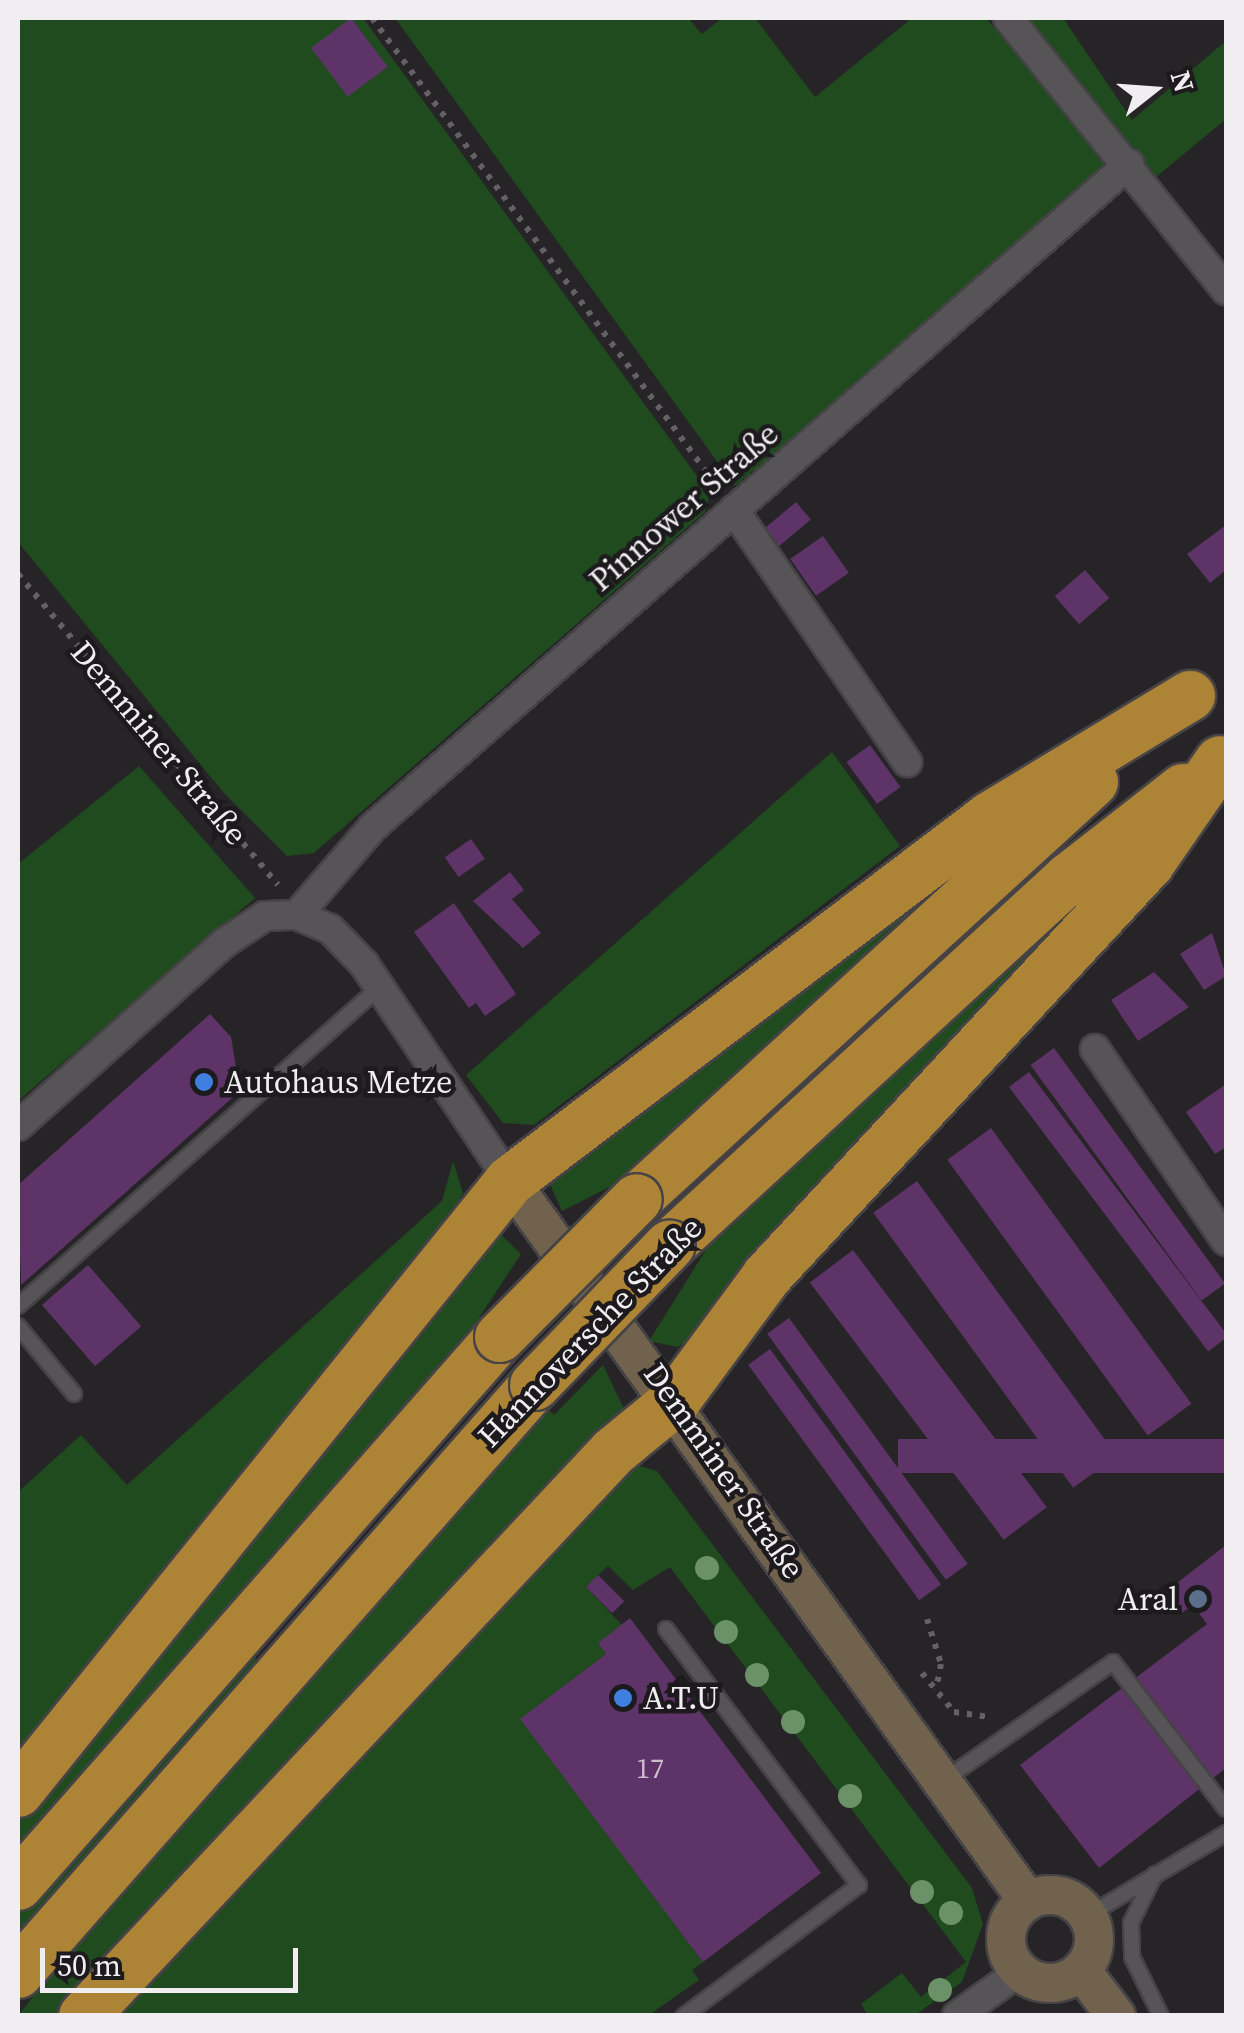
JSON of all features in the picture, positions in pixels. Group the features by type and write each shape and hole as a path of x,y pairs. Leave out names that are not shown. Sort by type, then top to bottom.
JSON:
{"highway":[{"path":"18,1792 510,1181 990,817 1208,683"},
{"name":"Hannoversche Straße","path":"18,1885 500,1337 838,1006 1208,683"},
{"path":"84,2016 613,1452 675,1401 767,1276 1149,864 1223,758"},
{"name":"Hannoversche Straße","path":"18,1974 535,1385 670,1245 1069,878 1223,758"}],"main road":[{"name":"Demminer Straße","path":"510,1181 675,1401 1028,1901"},
{"path":"1060,1896 1087,1916 1094,1937 1081,1970 1047,1983 1020,1972 1007,1930 1028,1901 1060,1896"},
{"path":"1081,1970 1116,2016"}],"street":[{"path":"1008,18 1129,164 1226,290"},
{"name":"Pinnower Straße","path":"298,916 372,827 1129,164"},
{"path":"734,510 907,762"},
{"path":"18,1126 224,943 265,916 298,916"},
{"name":"Demminer Straße","path":"298,916 330,929 380,987 510,1181"},
{"path":"1095,1049 1226,1241"},
{"path":"957,2016 1020,1972"}],"lane":[{"path":"18,1306 380,987"},
{"path":"18,1326 74,1394"},
{"path":"666,1629 859,1885 684,2016"},
{"path":"943,1780 1113,1662 1226,1809"},
{"path":"1087,1916 1226,1833"},
{"path":"1156,1872 1131,1923 1132,1957 1161,2016"}],"path":[{"path":"372,18 734,510"},
{"name":"Demminer Straße","path":"18,574 298,916"},
{"path":"927,1619 941,1664 936,1691"},
{"path":"922,1674 972,1721 997,1715"}],"green space":[{"path":"18,18 363,18 710,494 705,512 314,853 287,856 223,792 18,542"},
{"path":"395,18 688,18 702,34 722,18 755,18 815,97 912,18 986,18 1114,168 735,486"},
{"path":"1027,18 1063,18 1132,120 1226,41 1226,119 1144,187 1138,156"},
{"path":"832,752 900,846 534,1125 503,1123 466,1075"},
{"path":"139,766 255,898 18,1101 18,864"},
{"path":"1063,776 647,1168 562,1211 549,1182"},
{"path":"1100,881 696,1338 677,1347 649,1341 714,1237"},
{"path":"453,1161 463,1193 446,1224 18,1758 18,1492 81,1435 127,1485 442,1201"},
{"path":"499,1233 521,1254 436,1383 18,1857 18,1815"},
{"path":"603,1365 625,1411 66,2015 18,2016 152,1844 545,1406 554,1415"},
{"path":"636,1465 657,1471 972,1888 983,1924 962,1982 915,2015 868,2015 861,2004 902,1973 921,1997 966,1962 670,1567 633,1590 608,1566 586,1587 622,1625 598,1643 606,1654 521,1719 703,1962 692,1970 699,1980 649,2015 101,2016 604,1480"},
{"path":"247,1650 260,1662 18,1946 18,1915"}],"building":[{"path":"351,18 388,67 348,97 311,48"},
{"path":"796,502 811,520 779,547 764,529"},
{"path":"1226,525 1226,570 1210,583 1187,554"},
{"path":"823,536 849,573 816,596 790,559"},
{"path":"1085,570 1109,598 1079,624 1055,596"},
{"path":"870,745 901,787 877,804 847,762"},
{"path":"471,839 485,859 459,877 445,857"},
{"path":"510,872 524,890 512,899 541,933 523,948 473,901"},
{"path":"454,903 516,994 485,1016 476,1003 469,1008 414,932"},
{"path":"1212,933 1226,976 1204,990 1180,954"},
{"path":"1154,972 1189,1007 1138,1041 1111,1000"},
{"path":"210,1014 231,1037 240,1091 21,1285 18,1185"},
{"path":"1054,1048 1225,1283 1202,1300 1031,1065"},
{"path":"1029,1072 1226,1333 1226,1338 1208,1351 1009,1087"},
{"path":"1226,1084 1226,1147 1215,1154 1186,1112"},
{"path":"991,1128 1191,1404 1148,1436 947,1160"},
{"path":"917,1181 1117,1456 1073,1488 873,1213"},
{"path":"853,1250 1047,1507 1004,1540 810,1282"},
{"path":"88,1265 141,1326 95,1366 42,1305"},
{"path":"789,1318 968,1564 946,1580 767,1334"},
{"path":"770,1349 941,1584 919,1600 748,1365"},
{"path":"898,1439 1226,1439 1226,1473 898,1473"},
{"path":"1226,1545 1226,1768 1099,1868 1020,1765 1207,1624 1193,1605 1180,1614 1164,1593"},
{"path":"598,1575 624,1601 612,1613 586,1587"},
{"path":"630,1618 821,1873 703,1962 520,1719 606,1654 598,1643"}],"place":[{"name":"Autohaus Metze","path":"204,1082"},
{"name":"Aral","path":"1198,1599"},
{"name":"A.T.U","path":"623,1698"}]}
